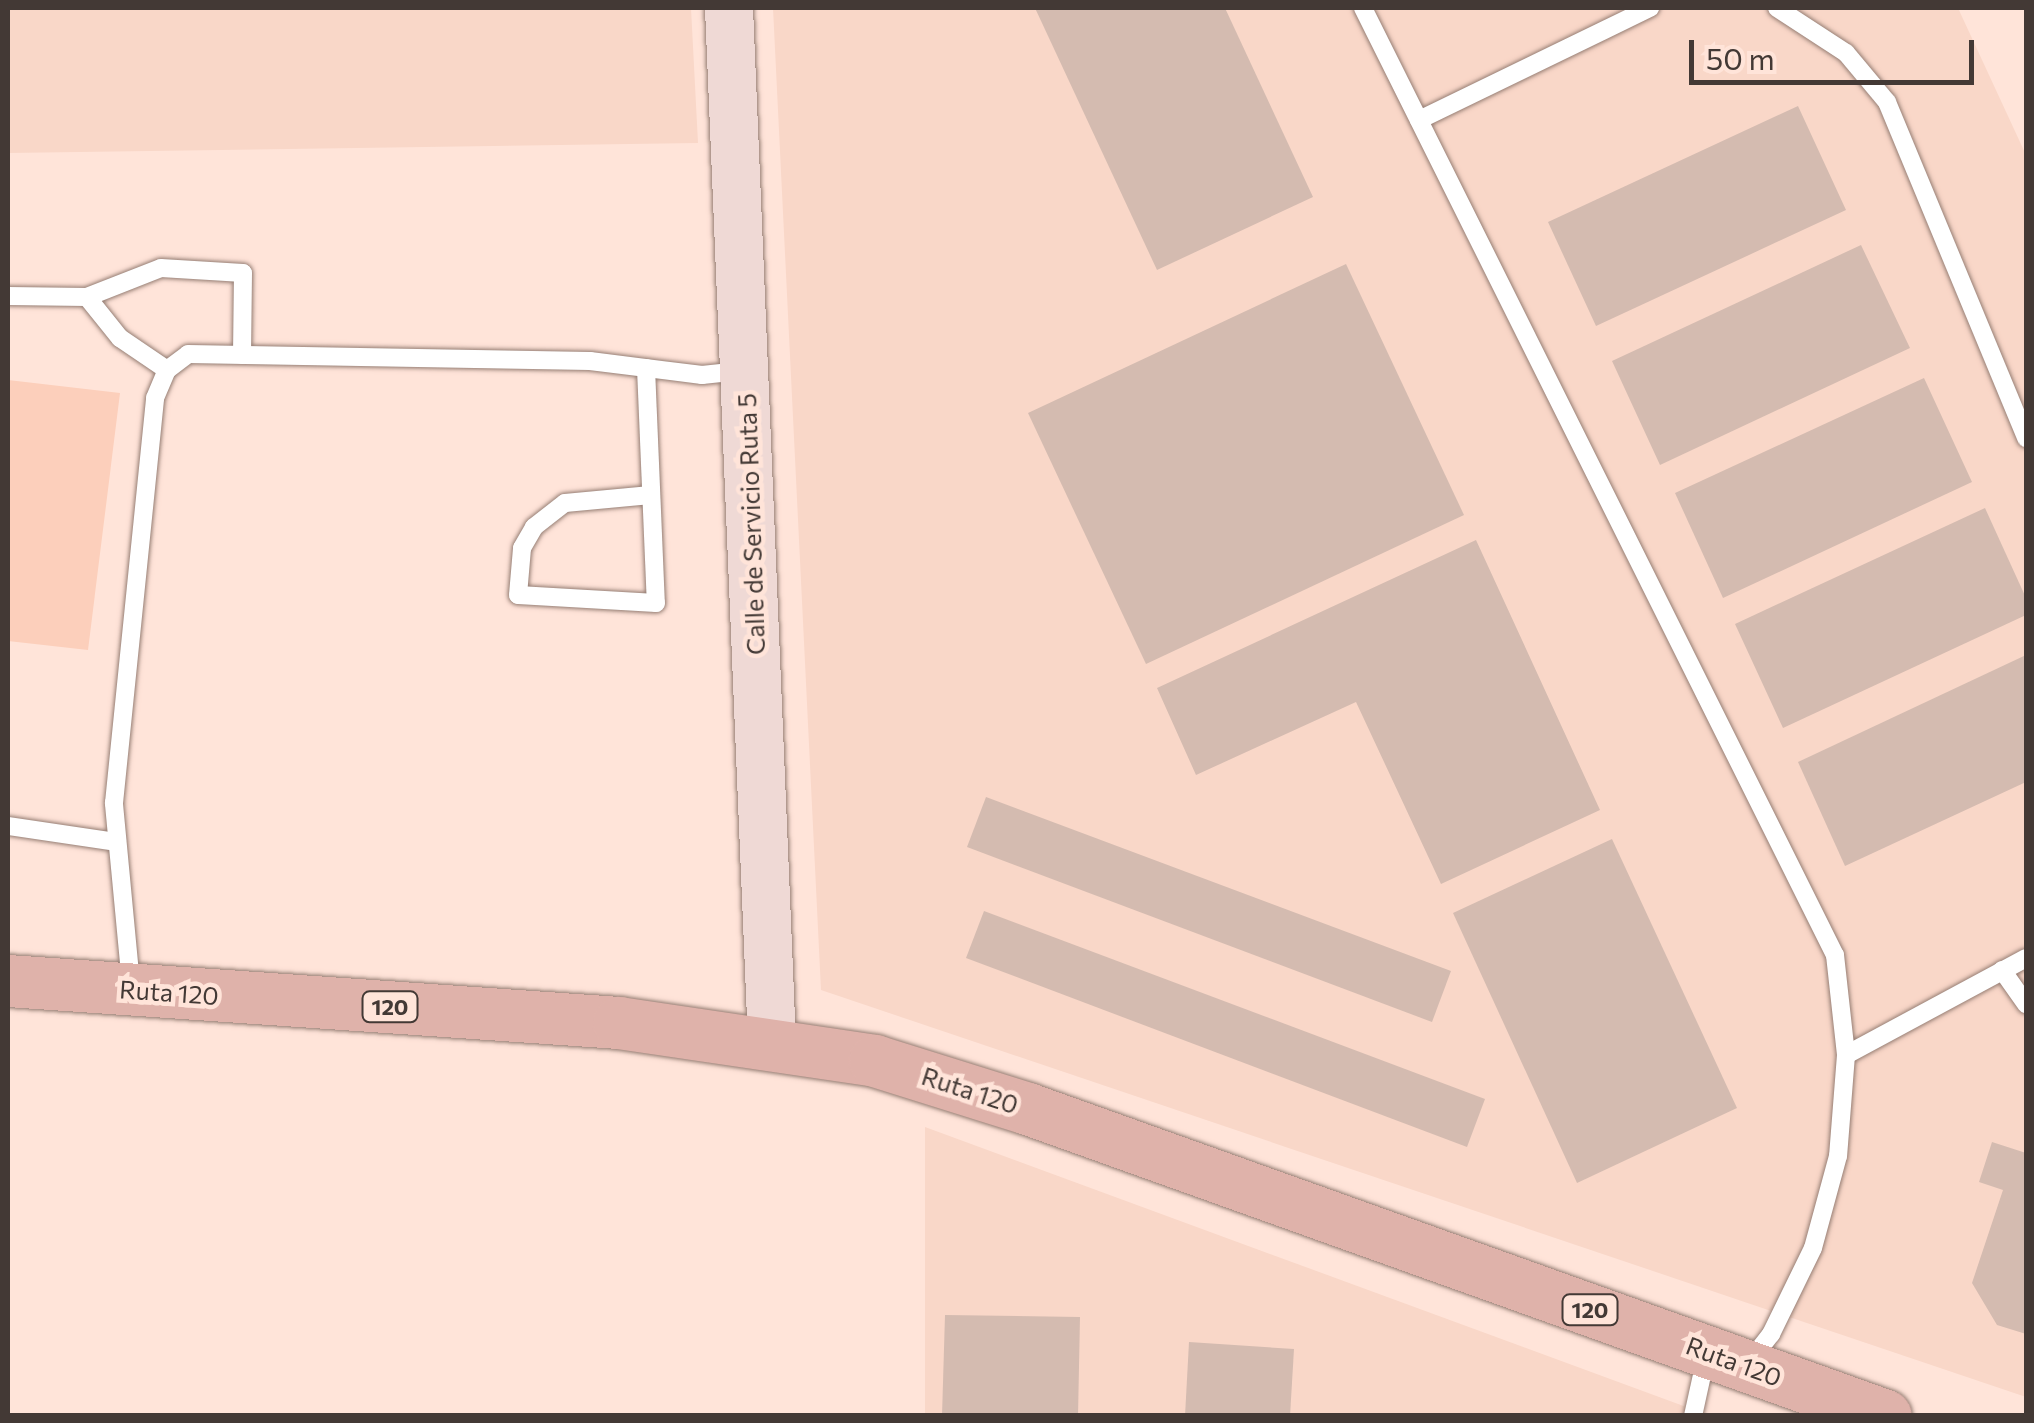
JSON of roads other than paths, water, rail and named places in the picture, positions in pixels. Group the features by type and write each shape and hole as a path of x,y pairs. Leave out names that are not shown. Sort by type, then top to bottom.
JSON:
{"main road":[{"name":"Ruta 120","path":"8,980 619,1023 772,1042 952,1082 1886,1416"}],"street":[{"name":"Calle de Servicio Ruta 5","path":"729,8 772,1042"}],"lane":[{"path":"1364,8 1835,955 1846,1055 1828,1202 1794,1292 1727,1358 1693,1416"},
{"path":"1420,120 1650,8"},
{"path":"1777,8 1846,53 1887,102 2026,438"},
{"path":"8,296 87,297 161,268 243,273 242,355"},
{"path":"87,297 120,338 167,370"},
{"path":"131,989 114,803 155,398 167,370 188,354 590,361 702,375 745,370"},
{"path":"646,368 656,603 518,595 522,548 534,526 565,503 650,495"},
{"path":"8,826 117,842"},
{"path":"1846,1055 2026,958"},
{"path":"2002,970 2026,1004"}]}
